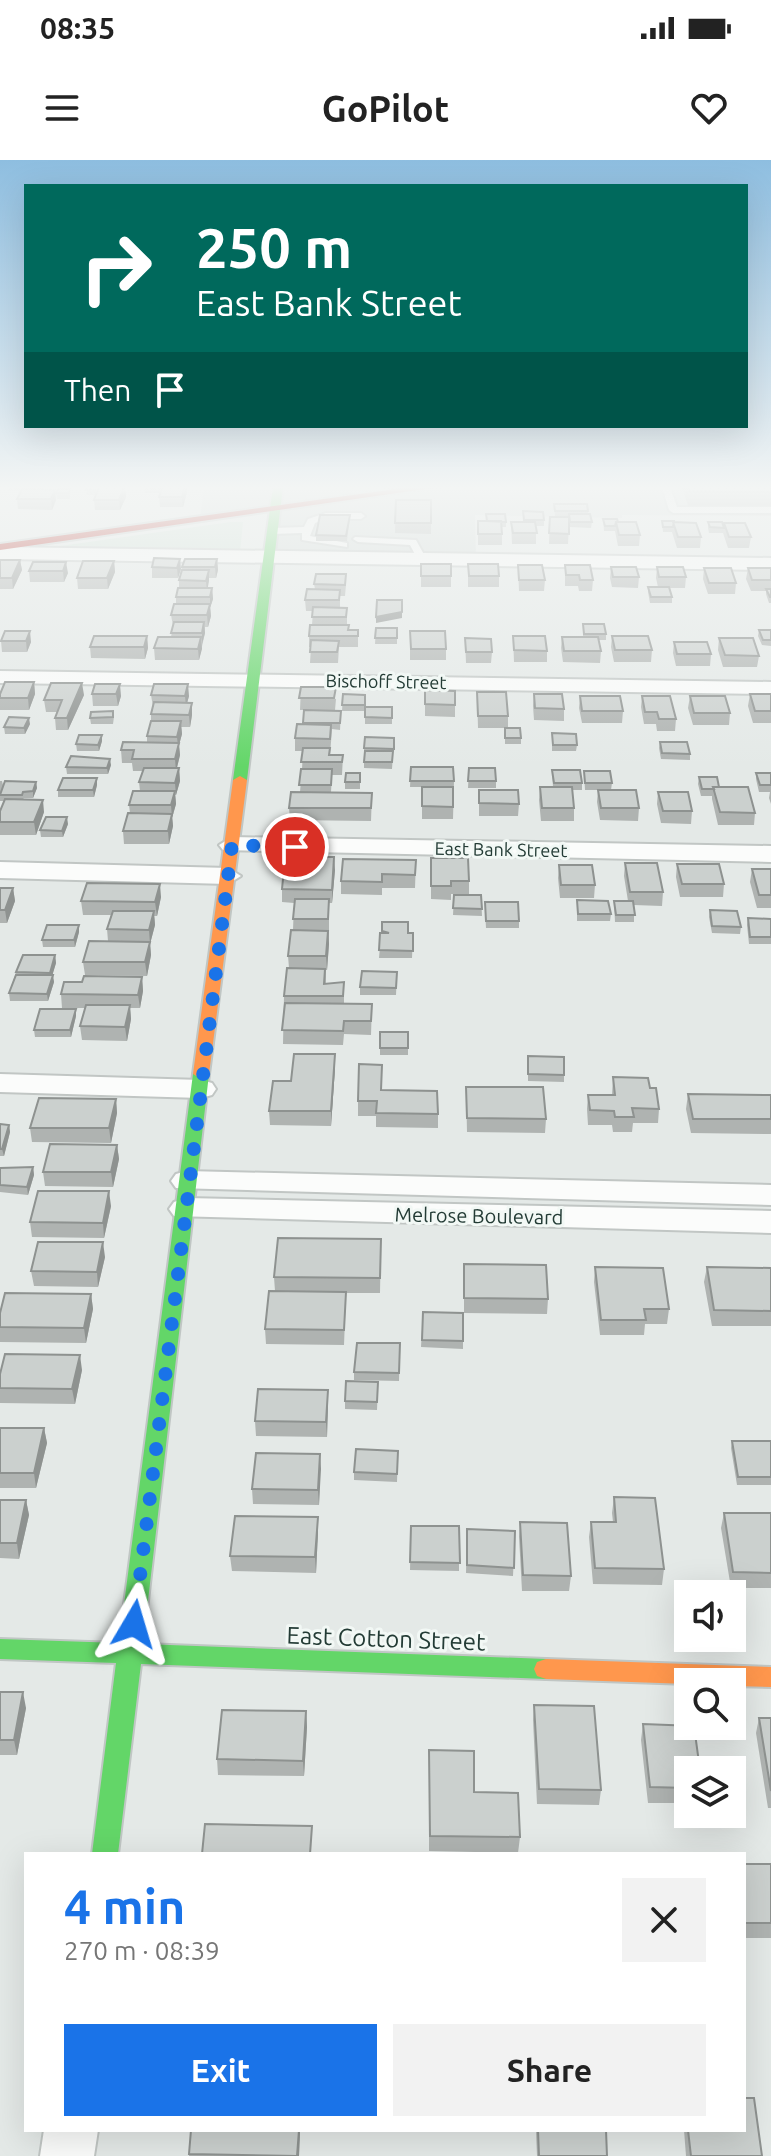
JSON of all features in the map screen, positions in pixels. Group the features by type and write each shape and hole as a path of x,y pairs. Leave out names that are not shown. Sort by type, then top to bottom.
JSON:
{"street":[{"path":"105,1852 265,580"},
{"name":"Bischoff Street","path":"0,677 771,688"},
{"name":"East Bank Street","path":"232,845 771,854"},
{"path":"0,870 228,876"},
{"path":"0,1083 201,1089"},
{"name":"Melrose Boulevard","path":"187,1195 771,1195"},
{"name":"Melrose Boulevard","path":"187,1195 771,1222"},
{"name":"East Cotton Street","path":"0,1649 771,1677"},
{"path":"67,2156 71,2132"}],"building":[{"path":"315,580 345,580 345,585 314,584"},
{"path":"708,580 735,580 736,583 709,583"},
{"path":"648,587 669,587 672,597 651,597"},
{"path":"178,588 212,588 210,597 176,597"},
{"path":"307,589 340,590 339,600 305,600"},
{"path":"377,600 402,600 402,612 376,617"},
{"path":"174,604 210,604 207,615 171,615"},
{"path":"313,607 347,608 346,617 312,617"},
{"path":"174,622 204,622 202,633 171,633"},
{"path":"583,624 604,624 606,634 584,634"},
{"path":"310,625 349,625 348,630 358,630 358,636 309,636"},
{"path":"376,628 397,628 397,638 375,638"},
{"path":"759,630 771,630 771,640 763,640"},
{"path":"5,631 30,631 26,641 1,641"},
{"path":"410,631 445,631 446,649 411,649"},
{"path":"94,636 147,636 144,647 90,647"},
{"path":"513,636 545,636 547,651 514,650"},
{"path":"612,636 648,636 652,650 615,650"},
{"path":"158,637 201,637 198,649 154,648"},
{"path":"562,637 598,637 601,651 564,651"},
{"path":"465,638 491,639 492,652 466,652"},
{"path":"719,638 753,638 759,656 725,655"},
{"path":"311,640 339,641 337,652 310,652"},
{"path":"674,642 707,642 711,654 677,654"},
{"path":"5,682 34,682 28,698 0,698"},
{"path":"51,683 82,683 67,718 55,718 62,700 44,700"},
{"path":"95,684 120,684 116,694 92,694"},
{"path":"154,684 188,684 185,696 151,695"},
{"path":"301,687 336,687 334,698 299,698"},
{"path":"425,690 455,691 455,705 425,704"},
{"path":"477,692 506,692 508,716 478,716"},
{"path":"343,694 365,695 365,705 342,705"},
{"path":"534,694 562,694 564,709 535,708"},
{"path":"750,694 771,694 771,711 755,711"},
{"path":"580,696 620,696 623,711 582,711"},
{"path":"642,696 670,696 676,719 659,719 657,712 645,712"},
{"path":"690,696 725,696 730,713 694,713"},
{"path":"154,702 192,703 189,715 151,714"},
{"path":"365,707 392,707 392,718 365,717"},
{"path":"304,710 341,711 340,723 303,723"},
{"path":"113,711 113,717 90,718 91,712"},
{"path":"9,717 29,718 24,728 4,727"},
{"path":"151,721 181,721 177,737 147,736"},
{"path":"297,724 331,725 330,739 295,738"},
{"path":"505,728 520,728 521,738 505,738"},
{"path":"552,733 576,734 577,745 553,745"},
{"path":"79,735 102,735 98,745 76,744"},
{"path":"365,737 394,738 394,749 364,748"},
{"path":"123,742 179,743 175,759 132,759 134,750 121,750"},
{"path":"660,742 687,742 690,754 662,753"},
{"path":"303,748 330,748 329,755 343,755 342,762 301,762"},
{"path":"365,751 393,751 392,762 364,762"},
{"path":"71,756 110,759 107,768 66,767"},
{"path":"411,767 453,767 454,781 410,781"},
{"path":"144,768 179,768 175,783 139,782"},
{"path":"469,768 495,768 496,781 468,781"},
{"path":"301,769 332,769 331,785 299,785"},
{"path":"552,770 580,770 582,783 554,783"},
{"path":"584,771 610,771 612,783 585,783"},
{"path":"346,773 360,773 360,782 345,782"},
{"path":"756,773 771,773 771,785 760,785"},
{"path":"699,777 717,777 719,787 702,789"},
{"path":"63,778 97,778 93,790 58,790"},
{"path":"5,781 36,782 33,791 23,792 22,795 0,795"},
{"path":"422,787 453,787 453,807 422,806"},
{"path":"540,787 572,787 574,808 542,808"},
{"path":"713,787 748,787 755,813 720,812"},
{"path":"479,790 518,790 519,804 479,803"},
{"path":"598,790 636,790 639,808 601,808"},
{"path":"133,791 175,791 171,805 129,805"},
{"path":"291,792 372,793 371,808 289,808"},
{"path":"658,792 688,792 692,811 663,811"},
{"path":"5,799 43,800 34,822 0,822"},
{"path":"128,813 172,814 168,831 123,831"},
{"path":"46,817 67,817 62,831 40,830"},
{"path":"300,857 334,857 332,890 282,889 284,869 299,869"},
{"path":"431,858 468,858 469,881 451,881 451,886 431,886"},
{"path":"343,859 416,860 415,875 382,874 382,882 341,881"},
{"path":"625,863 657,863 663,892 630,892"},
{"path":"677,864 719,864 724,884 682,884"},
{"path":"559,865 592,865 595,885 561,885"},
{"path":"752,869 771,869 771,895 759,895"},
{"path":"87,883 160,884 155,902 81,901"},
{"path":"0,888 13,888 5,910 0,910"},
{"path":"454,895 481,895 482,909 453,908"},
{"path":"295,899 329,899 328,919 293,919"},
{"path":"577,900 608,901 611,914 578,914"},
{"path":"614,901 633,901 635,915 616,915"},
{"path":"485,902 518,902 519,921 486,921"},
{"path":"710,910 737,911 741,927 712,926"},
{"path":"113,911 154,911 149,930 107,929"},
{"path":"748,918 771,919 771,937 750,937"},
{"path":"382,922 408,922 408,933 413,933 413,951 379,950 380,933 389,933 382,931"},
{"path":"47,925 79,925 74,940 42,940"},
{"path":"291,930 328,931 326,956 288,956"},
{"path":"89,941 150,942 145,962 83,962"},
{"path":"23,955 55,955 50,973 16,972"},
{"path":"287,968 325,969 324,984 344,982 343,996 284,996"},
{"path":"362,971 397,972 396,988 360,987"},
{"path":"16,975 53,975 47,994 9,993"},
{"path":"84,976 142,977 138,995 61,994 64,982 82,982"},
{"path":"285,1003 372,1004 371,1021 344,1021 343,1031 282,1030"},
{"path":"86,1005 130,1005 125,1027 80,1026"},
{"path":"40,1009 76,1009 70,1030 34,1030"},
{"path":"380,1032 408,1032 408,1048 380,1048"},
{"path":"294,1054 335,1054 331,1111 269,1111 273,1081 291,1081"},
{"path":"528,1056 564,1057 564,1075 528,1074"},
{"path":"359,1064 382,1065 381,1090 437,1091 438,1114 376,1113 377,1101 358,1101"},
{"path":"613,1077 648,1078 650,1088 656,1088 659,1109 632,1108 634,1117 615,1117 614,1111 590,1110 588,1095 615,1095"},
{"path":"466,1087 543,1087 546,1119 467,1118"},
{"path":"688,1094 771,1095 771,1119 693,1119"},
{"path":"39,1098 116,1099 109,1128 30,1128"},
{"path":"0,1124 9,1125 2,1149 0,1149"},
{"path":"50,1144 117,1145 111,1172 43,1172"},
{"path":"33,1167 27,1187 0,1185 0,1168"},
{"path":"38,1191 109,1191 103,1223 30,1222"},
{"path":"278,1238 381,1239 380,1278 274,1277"},
{"path":"38,1242 103,1242 97,1272 31,1271"},
{"path":"464,1264 546,1265 548,1299 464,1298"},
{"path":"595,1267 663,1268 669,1309 644,1309 646,1320 601,1320"},
{"path":"707,1267 771,1268 771,1311 714,1310"},
{"path":"269,1291 346,1292 344,1330 265,1329"},
{"path":"5,1293 91,1294 84,1328 0,1327"},
{"path":"423,1312 463,1313 463,1341 422,1340"},
{"path":"357,1343 400,1343 399,1373 354,1372"},
{"path":"5,1354 80,1355 72,1389 0,1388"},
{"path":"346,1381 378,1382 377,1402 345,1401"},
{"path":"258,1389 328,1390 326,1422 255,1421"},
{"path":"0,1428 44,1428 34,1473 0,1473"},
{"path":"732,1441 771,1441 771,1477 738,1477"},
{"path":"356,1449 398,1451 397,1474 354,1472"},
{"path":"256,1453 320,1454 318,1490 252,1489"},
{"path":"614,1497 655,1498 664,1569 595,1568 591,1522 616,1522"},
{"path":"0,1500 26,1500 17,1543 0,1543"},
{"path":"724,1513 771,1513 771,1573 733,1572"},
{"path":"235,1516 318,1517 315,1557 230,1556"},
{"path":"520,1522 567,1523 571,1576 523,1575"},
{"path":"411,1526 459,1526 460,1563 410,1562"},
{"path":"467,1529 515,1531 514,1568 467,1565"},
{"path":"0,1692 23,1692 14,1740 0,1740"},
{"path":"534,1705 594,1706 601,1790 539,1789"},
{"path":"222,1710 306,1711 303,1761 217,1759"},
{"path":"759,1718 771,1718 771,1791"},
{"path":"643,1724 674,1725 674,1740 696,1740 698,1756 674,1756 674,1788 650,1787"},
{"path":"429,1750 474,1751 474,1792 518,1793 520,1837 430,1836"},
{"path":"205,1824 312,1826 310,1852 202,1852"},
{"path":"746,1864 771,1864 771,1923 746,1923"},
{"path":"746,2098 754,2098 762,2156 691,2156 688,2132 746,2132"},
{"path":"191,2132 299,2132 297,2156 189,2154"},
{"path":"538,2132 606,2132 607,2156 539,2156"}],"traffic: fast":[{"path":"240,780 266,580"},
{"path":"105,1852 201,1074"},
{"path":"0,1649 546,1669"}],"traffic: slow":[{"path":"201,1074 240,780"},
{"path":"546,1669 771,1677"}],"route":[{"path":"134,1624 187,1181 232,845 295,847"}]}
